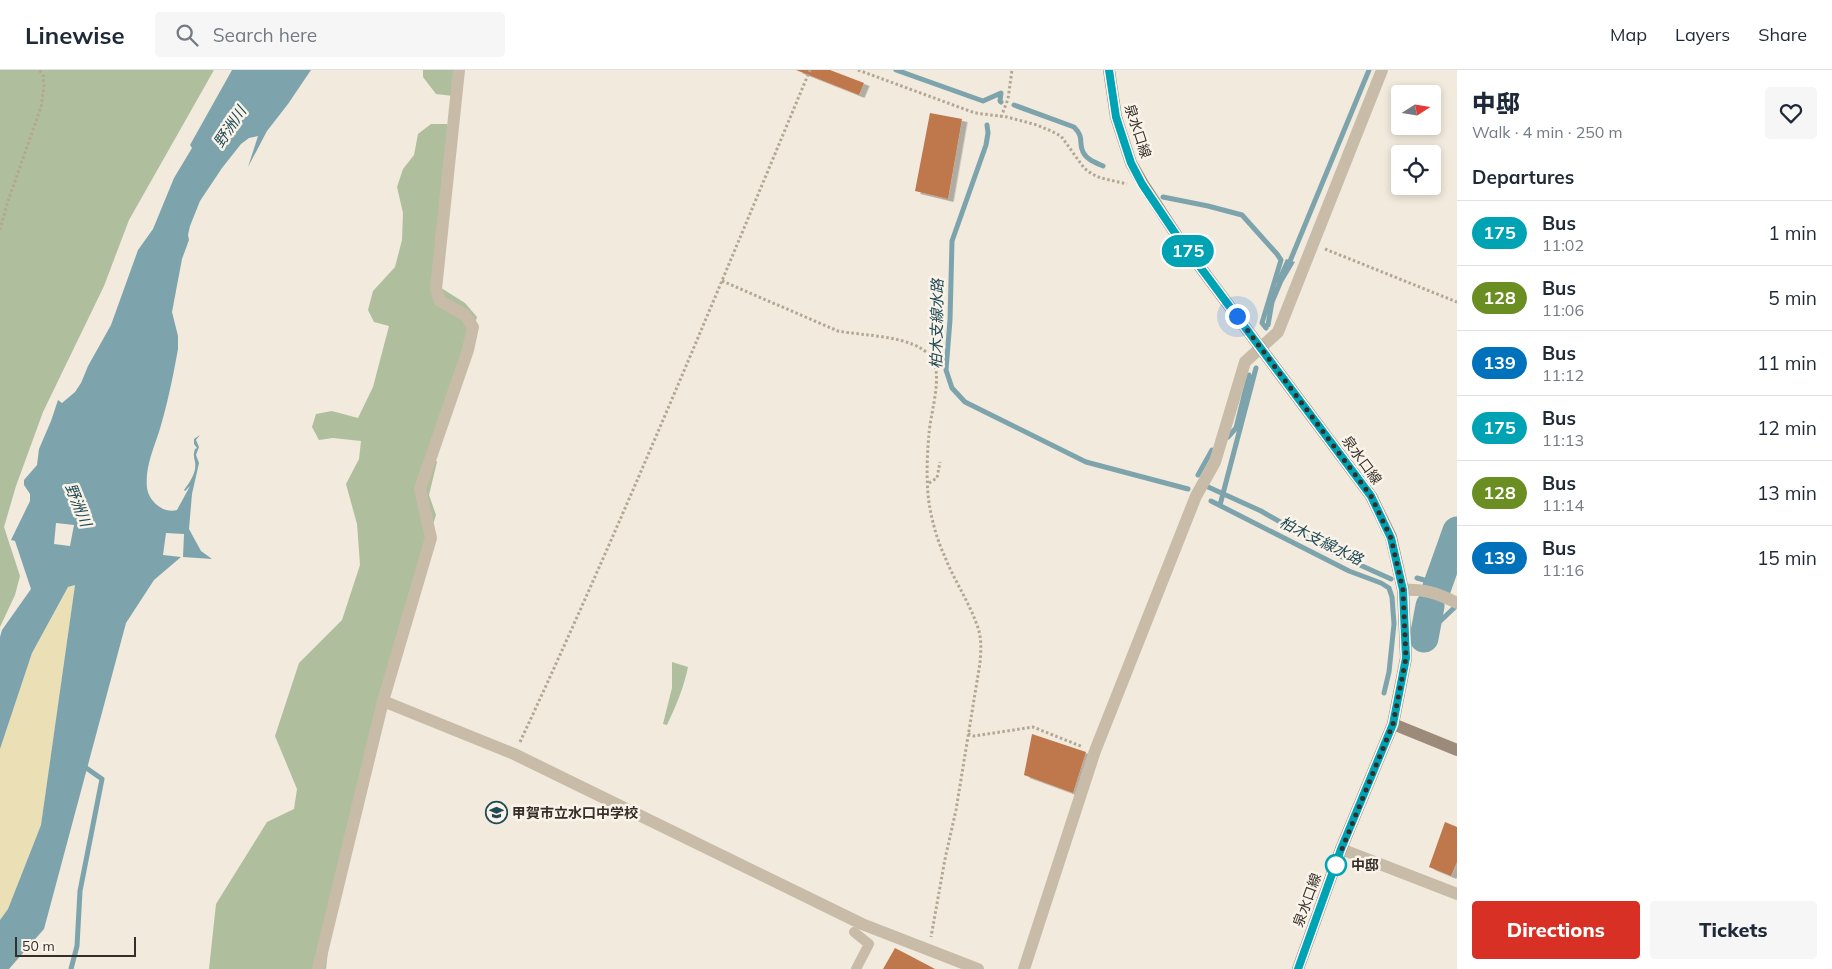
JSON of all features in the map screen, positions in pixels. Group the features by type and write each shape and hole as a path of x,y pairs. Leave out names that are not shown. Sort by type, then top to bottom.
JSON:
{"main road":[{"name":"泉水口線","path":"1109,70 1116,117 1131,163 1142,184 1177,236 1371,496 1391,538 1403,590 1406,658 1393,724 1341,849 1298,969"},
{"path":"1393,724 1457,750"}],"street":[{"path":"318,969 383,701 431,538 420,489 468,350 473,327 465,315 440,301 436,289 458,70"},
{"path":"1024,969 1095,751 1196,496 1214,462 1245,362 1278,332 1382,70"},
{"path":"1403,590 1421,589 1440,594 1457,602"},
{"path":"383,701 514,754 862,924 978,969"},
{"path":"1341,849 1457,894"}],"lane":[{"path":"854,932 868,944 856,969"}],"path":[{"path":"0,230 7,204 41,107 44,87 43,75 38,70"},
{"path":"514,754 579,615 810,70"},
{"path":"858,70 975,113 1038,125 1061,136 1084,168 1092,174 1121,183 1142,184"},
{"path":"1001,117 1008,99 1012,70"},
{"path":"1313,245 1457,302"},
{"path":"722,281 838,331 884,336 903,341 920,348 931,356 937,369 929,432 929,501 935,530 944,556 978,626 981,645 980,663 956,810 945,859 930,950"},
{"path":"928,484 937,478 940,462"},
{"path":"968,734 974,736 1033,727 1095,751"}],"green space":[{"path":"0,70 214,70 129,220 104,286 43,412 16,486 4,527 20,576 15,595 0,627"},
{"path":"423,70 457,70 453,96 436,94 423,77"},
{"path":"431,124 447,124 451,137 438,286 465,303 477,317 431,454 437,462 429,495 436,515 416,576 330,932 326,969 209,969 216,904 267,822 294,809 297,789 275,736 299,663 342,620 360,565 357,524 346,484 359,459 361,441 333,438 319,440 312,427 316,414 332,411 358,418 373,387 389,326 374,322 368,310 373,291 395,267 402,240 403,213 397,187 403,169 414,155 418,134"},
{"path":"672,662 688,667 667,725 663,724 672,688"}],"sand":[{"path":"75,585 41,825 8,909 0,920 0,749 32,653 68,587"}],"water":[{"name":"野洲川","path":"232,70 311,70 267,131 248,167 258,136 249,138 241,144 222,168 200,201 190,226 189,240 182,259 172,312 178,336 178,349 165,412 148,466 147,488 151,498 158,506 167,510 177,510 190,486 184,490 194,473 194,453 197,448 194,444 194,439 200,435 196,440 199,447 196,455 199,463 192,494 189,529 201,551 212,559 183,557 184,534 166,533 163,555 181,557 154,580 126,623 44,929 9,969 0,969 0,920 8,909 41,825 75,585 68,587 32,653 0,749 0,637 2,630 31,589 15,541 11,540 30,501 30,494 24,485 24,480 37,465 39,449 58,400 62,403 75,392 111,325 138,250 153,229 174,178 192,148 190,145","holes":["56,523 74,525 70,546 54,544"]},
{"path":"1286,259 1295,262 1279,289 1276,288 1277,279"}],"building":[{"path":"796,70 830,70 864,83 859,95"},
{"path":"930,113 962,119 948,199 915,191"},
{"path":"1032,734 1086,752 1073,793 1024,775"},
{"path":"1445,822 1457,827 1457,862 1451,876 1429,867"},
{"path":"895,948 935,969 883,969"}],"waterway":[{"path":"896,70 983,101 1001,93 1001,102"},
{"path":"1288,266 1369,70"},
{"path":"1014,105 1074,127 1079,134 1085,155 1103,166"},
{"name":"柏木支線水路","path":"987,125 986,145 952,241 950,320 946,370 952,388 965,402 1086,462 1188,489"},
{"path":"1163,197 1242,215 1277,254 1281,260 1262,323 1266,328"},
{"path":"1268,325 1272,302 1280,283"},
{"path":"1220,505 1256,368"},
{"path":"1228,437 1236,428 1249,375"},
{"path":"1198,475 1212,450"},
{"path":"1206,486 1261,511 1340,556 1391,579"},
{"name":"柏木支線水路","path":"1211,501 1349,571 1389,588 1392,597 1394,624 1389,672 1384,693"},
{"path":"1437,587 1457,531"},
{"path":"1417,578 1438,584"},
{"name":"柏木支線水路","path":"1423,627 1432,629 1457,605"},
{"path":"1424,638 1430,606"},
{"path":"71,969 77,946 80,891 102,779 82,765"}],"bus line":[{"name":"175","path":"1109,70 1111,93 1122,140 1142,184 1177,236 1371,496 1391,538 1403,590 1406,658 1393,724 1341,849 1298,969"}],"place":[{"name":"甲賀市立水口中学校","path":"496,813"},
{"name":"中邸","path":"1336,865"}],"route":[{"path":"1237,316 1371,496 1391,538 1403,590 1406,658 1393,724 1336,865"}]}
